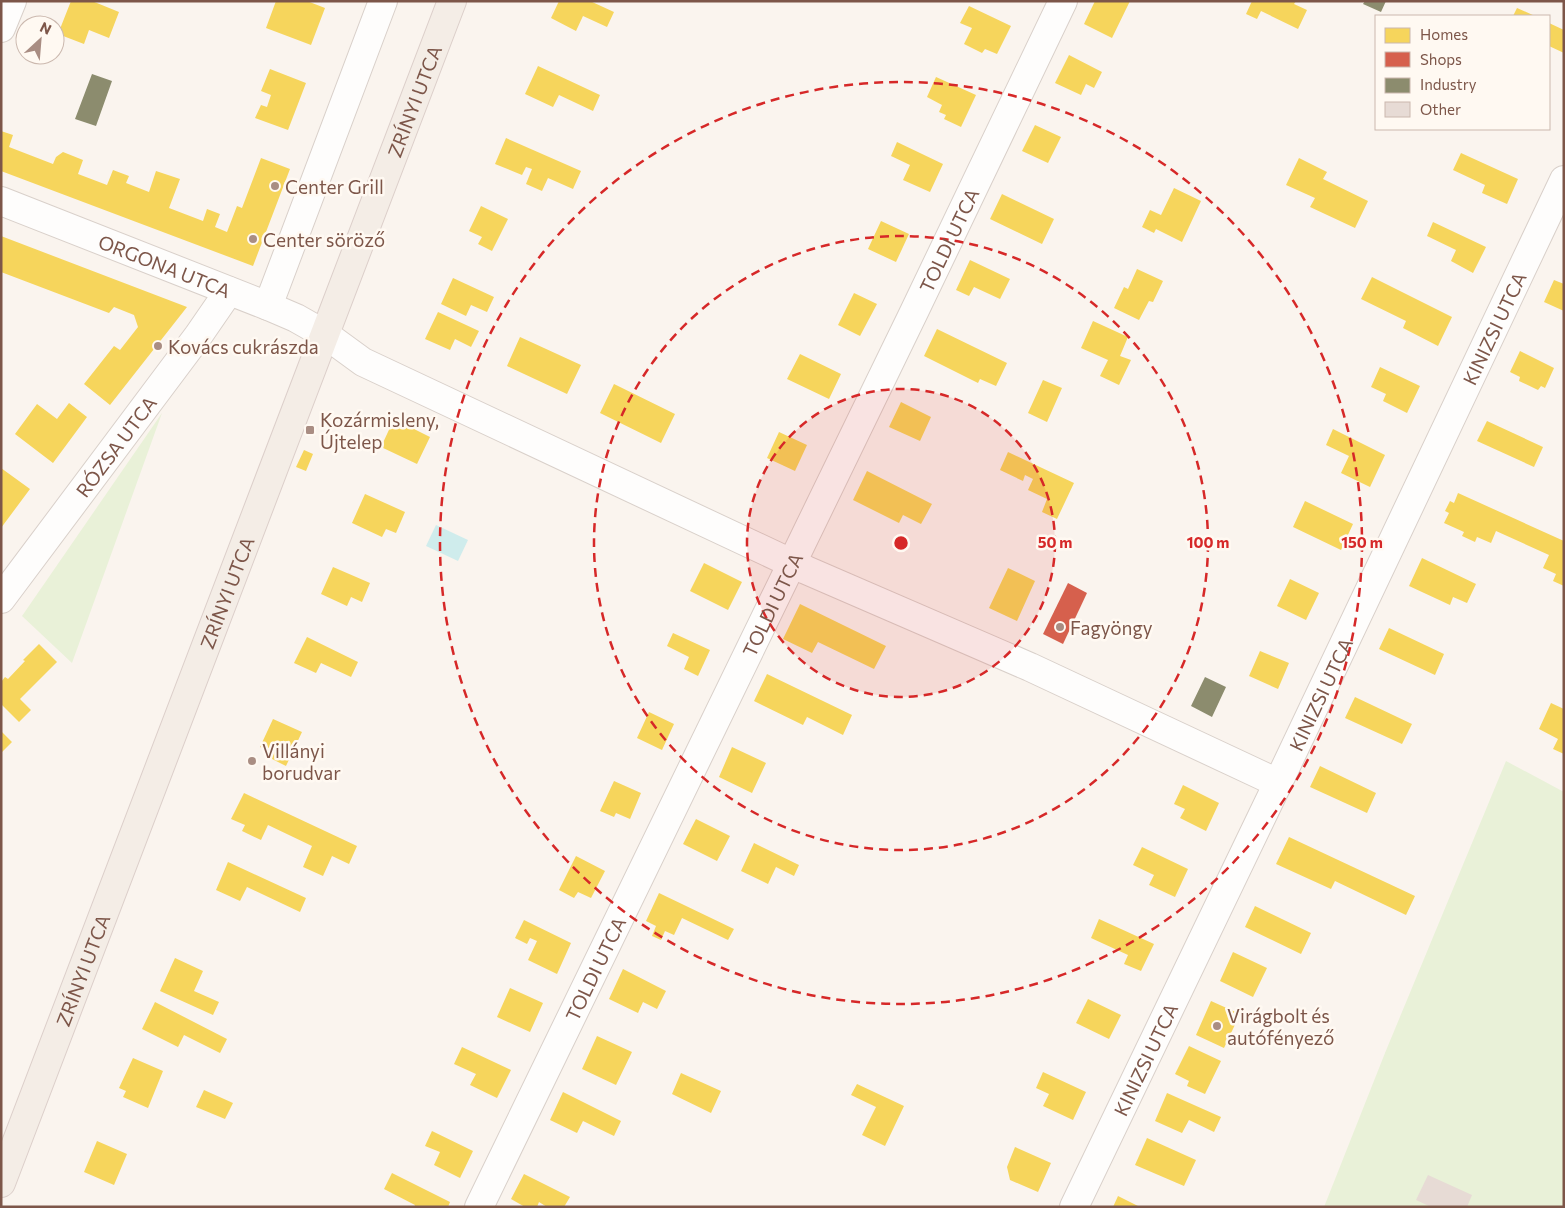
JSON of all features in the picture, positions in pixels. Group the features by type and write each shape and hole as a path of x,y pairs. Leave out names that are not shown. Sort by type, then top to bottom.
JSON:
{"main road":[{"name":"ZRÍNYI UTCA","path":"1,1183 452,1"}],"street":[{"path":"1,28 12,1"},
{"path":"268,306 383,1"},
{"name":"TOLDI UTCA","path":"479,1207 1063,1"},
{"name":"KINIZSI UTCA","path":"1074,1207 1278,783 1564,180"},
{"name":"ORGONA UTCA","path":"1,201 296,318 326,335 363,362 792,562 1030,668 1278,783"},
{"name":"RÓZSA UTCA","path":"1,599 198,336 229,291"}],"green space":[{"path":"162,413 72,663 22,616"},
{"path":"1506,761 1564,792 1564,1207 1324,1207 1385,1053"}],"water":[{"path":"436,525 468,540 458,561 426,546"}],"building: Homes":[{"path":"71,1 92,1 119,12 109,38 89,30 84,44 65,37 65,16"},
{"path":"276,1 307,1 325,8 311,45 266,28"},
{"path":"559,1 590,1 614,12 607,27 583,16 576,31 551,18"},
{"path":"1095,1 1130,1 1112,38 1084,24"},
{"path":"1252,1 1296,1 1294,4 1307,10 1298,29 1261,11 1257,19 1246,14"},
{"path":"969,6 1011,26 997,54 985,49 982,53 964,44 972,28 960,23"},
{"path":"1517,8 1533,15 1514,15"},
{"path":"1550,23 1564,30 1564,53 1550,46"},
{"path":"1069,55 1102,72 1094,88 1086,84 1081,95 1055,83"},
{"path":"538,66 600,95 593,111 559,95 553,107 525,94"},
{"path":"270,69 306,83 288,130 255,118 261,105 267,107 271,95 261,91"},
{"path":"936,77 976,95 961,127 944,119 946,115 939,112 942,105 927,97"},
{"path":"1035,125 1061,137 1048,163 1022,151"},
{"path":"1,131 13,135 9,147 53,164 56,157 63,152 83,160 78,174 107,185 113,170 129,176 126,183 149,192 156,171 180,179 169,208 203,221 207,209 220,214 215,227 227,232 237,206 242,208 261,158 290,169 253,266 1,171"},
{"path":"506,138 581,171 573,189 548,178 542,191 526,184 532,169 526,167 522,175 495,164"},
{"path":"897,142 943,164 930,192 903,180 910,165 891,156"},
{"path":"1461,153 1518,179 1507,204 1482,193 1485,185 1453,170"},
{"path":"1299,158 1327,172 1323,179 1368,201 1355,228 1310,207 1315,198 1286,185"},
{"path":"1174,188 1201,201 1182,242 1156,229 1154,233 1142,227 1150,210 1161,215"},
{"path":"1002,194 1054,219 1042,244 990,219"},
{"path":"481,206 508,219 492,251 478,244 482,237 469,231"},
{"path":"881,221 909,234 896,262 868,249"},
{"path":"1433,222 1486,247 1473,273 1451,261 1456,250 1427,236"},
{"path":"1,236 187,307 110,405 84,384 114,346 120,350 138,327 134,315 114,307 109,313 1,272"},
{"path":"970,260 1010,279 1000,299 974,287 969,296 956,290"},
{"path":"1137,269 1163,281 1153,302 1149,301 1139,320 1114,308 1124,287 1128,289"},
{"path":"1372,277 1452,317 1438,346 1403,328 1406,321 1361,299"},
{"path":"453,278 494,297 487,312 471,305 466,316 441,304"},
{"path":"1554,280 1564,284 1564,311 1544,302"},
{"path":"854,293 877,304 860,336 838,325"},
{"path":"438,312 479,331 471,347 455,339 450,350 425,339"},
{"path":"1093,321 1128,337 1120,356 1131,360 1119,385 1100,376 1108,360 1081,348"},
{"path":"937,329 1007,363 996,386 980,379 978,383 924,356"},
{"path":"520,337 581,365 567,394 507,366"},
{"path":"1520,351 1554,368 1545,388 1541,386 1538,390 1519,381 1520,377 1510,372"},
{"path":"800,354 841,374 829,399 787,379"},
{"path":"1380,367 1420,386 1407,413 1383,401 1386,394 1371,387"},
{"path":"1043,380 1062,388 1047,422 1028,413"},
{"path":"614,384 675,414 661,443 600,413"},
{"path":"901,402 931,417 920,441 889,427"},
{"path":"69,403 87,417 53,463 15,434 37,404 57,419"},
{"path":"394,419 430,437 417,464 381,447"},
{"path":"1487,421 1543,447 1534,467 1477,441"},
{"path":"1333,429 1385,455 1370,487 1341,473 1349,456 1326,445"},
{"path":"779,432 807,445 795,471 767,458"},
{"path":"304,450 313,454 306,471 296,467"},
{"path":"1008,452 1074,483 1057,519 1042,512 1047,499 1028,490 1033,479 1025,475 1023,481 1000,470"},
{"path":"1,468 30,489 1,528"},
{"path":"867,471 932,504 921,524 903,515 899,523 853,500"},
{"path":"1458,493 1564,541 1564,586 1553,581 1556,574 1543,568 1549,555 1496,531 1491,543 1477,537 1475,542 1462,536 1464,532 1444,523 1449,513 1445,511 1450,501 1454,503"},
{"path":"365,494 405,512 396,533 386,529 382,537 352,523"},
{"path":"1305,501 1353,524 1341,550 1293,527"},
{"path":"1422,558 1476,584 1467,603 1453,597 1450,605 1409,586"},
{"path":"704,563 742,582 728,610 690,591"},
{"path":"333,567 370,583 362,602 351,597 347,606 321,594"},
{"path":"1008,568 1035,581 1017,621 989,608"},
{"path":"1290,579 1319,593 1306,620 1277,606"},
{"path":"800,604 886,646 874,669 818,642 812,653 783,639"},
{"path":"1389,628 1444,654 1435,675 1379,649"},
{"path":"673,633 710,650 698,676 684,669 689,657 667,646"},
{"path":"307,637 358,662 351,677 321,663 316,673 294,663"},
{"path":"39,644 57,662 20,699 31,710 19,722 1,704 1,682 5,677 8,679"},
{"path":"1260,651 1289,663 1278,689 1249,676"},
{"path":"767,674 852,715 843,735 807,717 803,725 754,701"},
{"path":"1355,697 1412,724 1402,744 1345,718"},
{"path":"1551,703 1564,709 1564,754 1553,749 1558,739 1539,729"},
{"path":"649,712 674,724 662,750 637,738"},
{"path":"273,719 302,732 286,766 270,758 273,752 260,747"},
{"path":"1,731 12,742 1,753"},
{"path":"732,747 766,763 752,793 719,777"},
{"path":"1320,766 1376,793 1367,813 1310,787"},
{"path":"614,781 641,793 630,819 616,813 614,817 600,811"},
{"path":"1183,785 1219,803 1206,831 1180,818 1185,809 1174,804"},
{"path":"244,793 357,846 349,864 332,856 323,876 303,867 312,846 268,825 261,840 242,831 245,825 231,819"},
{"path":"696,819 730,836 717,861 683,844"},
{"path":"1289,837 1415,896 1406,915 1335,881 1331,889 1276,864"},
{"path":"754,843 799,865 794,876 776,867 768,884 741,871"},
{"path":"1142,847 1188,869 1175,897 1149,885 1154,875 1133,865"},
{"path":"576,856 605,871 591,898 578,892 574,898 559,890"},
{"path":"228,862 306,898 300,912 247,887 240,901 216,890"},
{"path":"659,893 734,929 728,940 682,918 674,935 665,931 661,940 652,936 656,926 646,921"},
{"path":"1255,906 1311,933 1301,954 1245,927"},
{"path":"1099,919 1154,944 1141,971 1124,964 1128,955 1091,938"},
{"path":"524,920 571,943 557,974 528,960 537,941 530,938 527,944 515,938"},
{"path":"1233,952 1267,968 1253,997 1220,981"},
{"path":"175,958 203,971 194,991 219,1002 213,1015 160,991"},
{"path":"623,969 666,991 657,1009 643,1002 638,1013 609,999"},
{"path":"510,988 543,1003 530,1032 497,1017"},
{"path":"1088,999 1121,1015 1109,1039 1076,1023"},
{"path":"1211,1001 1240,1014 1224,1048 1196,1035"},
{"path":"155,1002 227,1039 220,1053 184,1035 178,1047 142,1029"},
{"path":"597,1036 632,1052 616,1085 582,1069"},
{"path":"1189,1046 1221,1061 1205,1094 1187,1086 1189,1081 1175,1074"},
{"path":"462,1047 511,1070 497,1098 470,1085 476,1074 454,1064"},
{"path":"133,1058 163,1071 148,1108 123,1097 126,1091 119,1088"},
{"path":"1043,1072 1086,1092 1073,1120 1043,1106 1049,1094 1036,1088"},
{"path":"681,1073 721,1091 711,1113 672,1094"},
{"path":"857,1084 904,1106 885,1146 862,1135 876,1107 851,1095"},
{"path":"204,1090 233,1103 225,1119 196,1107"},
{"path":"563,1092 621,1121 614,1136 583,1121 577,1133 550,1120"},
{"path":"1167,1093 1221,1117 1214,1132 1189,1120 1182,1133 1155,1121"},
{"path":"432,1131 473,1151 460,1178 434,1165 440,1152 425,1146"},
{"path":"1147,1138 1196,1160 1184,1186 1135,1165"},
{"path":"97,1141 127,1154 114,1185 84,1172"},
{"path":"1015,1147 1051,1163 1038,1192 1010,1180 1007,1167"},
{"path":"392,1173 450,1202 448,1207 414,1207 415,1205 384,1189"},
{"path":"524,1174 570,1197 564,1207 547,1207 539,1202 537,1207 525,1207 511,1199"},
{"path":"1118,1196 1140,1207 1113,1207"}],"building: Shops":[{"path":"1068,583 1087,593 1063,644 1043,634"}],"building: Industry":[{"path":"1365,1 1386,1 1381,12 1363,4"},
{"path":"92,74 112,81 96,126 75,119"},
{"path":"1205,677 1226,687 1212,717 1191,706"}],"building: Other":[{"path":"1428,1175 1472,1195 1467,1207 1431,1207 1416,1200"}],"place":[{"name":"Center Grill","path":"275,186"},
{"name":"Center söröző","path":"253,239"},
{"name":"Kovács cukrászda","path":"158,346"},
{"name":"Kozármisleny, Újtelep","path":"310,430"},
{"name":"Fagyöngy","path":"1060,627"},
{"name":"Villányi borudvar","path":"252,761"},
{"name":"Virágbolt és autófényező","path":"1217,1026"}]}
